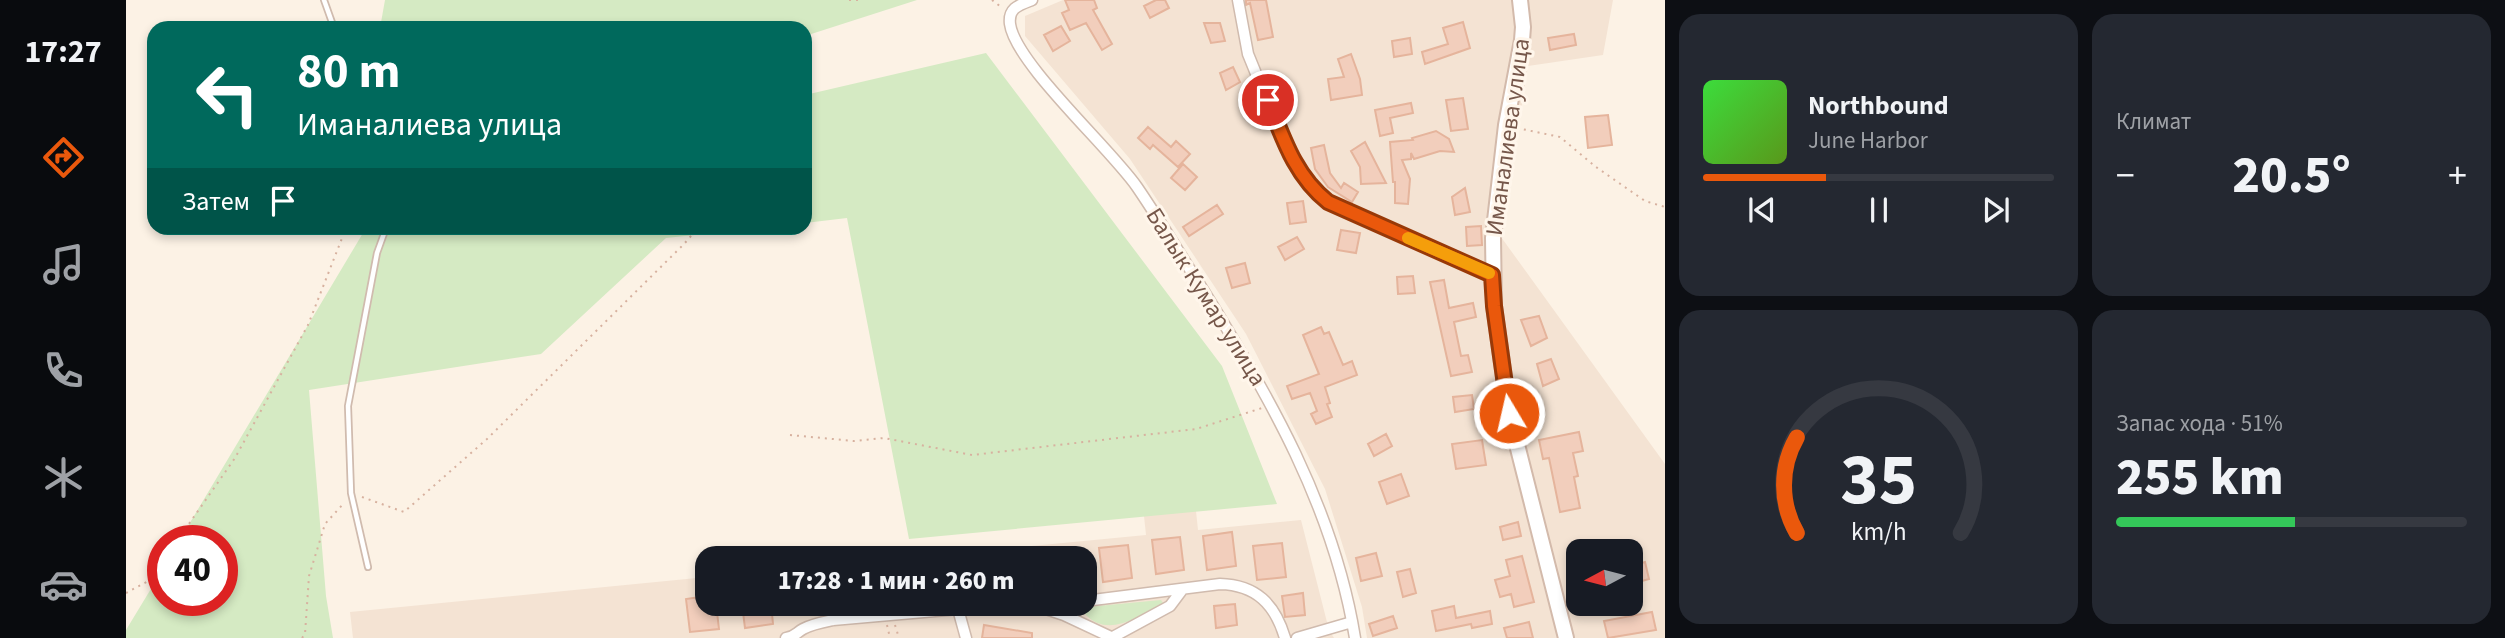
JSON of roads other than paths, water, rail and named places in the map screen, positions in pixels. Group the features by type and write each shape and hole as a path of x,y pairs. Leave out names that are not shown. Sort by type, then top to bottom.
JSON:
{"street":[{"name":"Балык Кумар улица","path":"1032,0 1016,7 1010,14 1010,26 1023,55 1136,184 1247,360 1304,467 1318,501 1355,638"},
{"name":"Иманалиева улица","path":"1238,0 1248,54 1286,147 1313,190 1328,202 1350,213 1492,275"},
{"name":"Иманалиева улица","path":"1520,0 1524,27 1506,125 1493,238 1494,306 1509,413 1566,638"},
{"path":"1097,600 1220,583 1247,588 1259,594 1272,608 1285,638"},
{"path":"1066,616 1113,638 1170,606 1182,590"},
{"path":"791,638 817,623 884,616"},
{"path":"960,616 966,638"},
{"path":"1297,638 1352,622"}],"lane":[{"path":"324,0 332,21"},
{"path":"368,567 351,494 348,405 377,253 383,235"}]}
